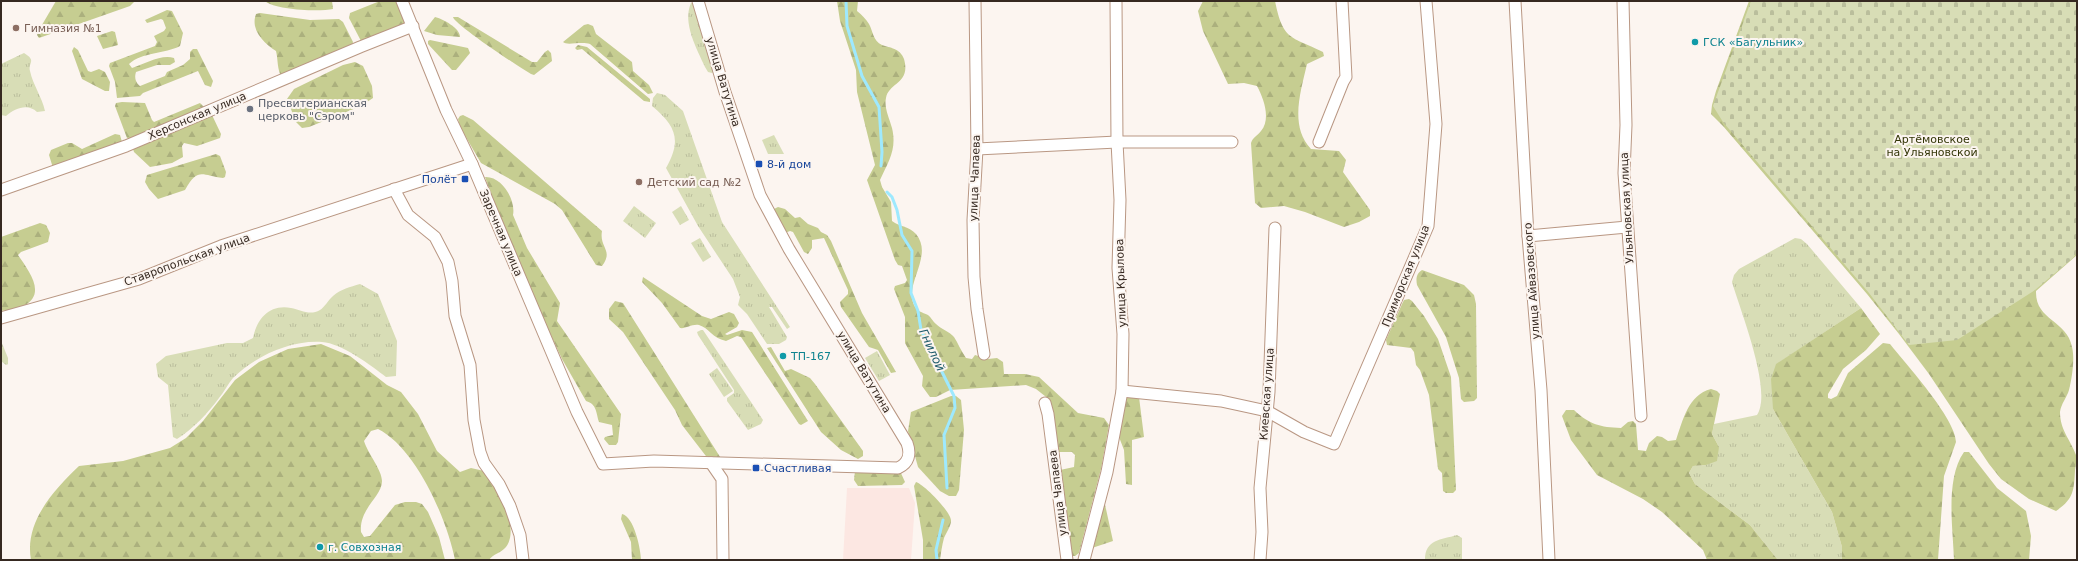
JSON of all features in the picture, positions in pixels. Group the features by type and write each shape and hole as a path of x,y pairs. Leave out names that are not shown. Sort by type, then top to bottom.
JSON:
{"street":[{"name":"Заречная улица","path":"402,1 446,110 472,164 577,412 604,464"},
{"name":"улица Ватутина","path":"604,464 654,461 898,468 906,465 909,449 904,438 789,249 760,195 725,92 698,1"},
{"name":"улица Чапаева","path":"975,1 977,149 973,220 974,277 984,354"},
{"name":"улица Крылова","path":"1084,560 1107,472 1122,391 1123,334 1118,268 1120,200 1117,142 1116,1"},
{"path":"1320,142 1346,77 1342,1"},
{"name":"Приморская улица","path":"1267,411 1304,432 1334,444 1428,226 1436,124 1426,1"},
{"name":"улица Айвазовского","path":"1515,1 1528,236 1541,398 1549,560"},
{"name":"Ульяновская улица","path":"1623,1 1626,125 1624,173 1641,416"},
{"name":"Херсонская улица","path":"1,190 126,146 413,26"},
{"path":"977,149 1117,142 1232,142"},
{"name":"Ставропольская улица","path":"1,318 138,279 221,246 472,164"},
{"path":"394,189 408,215 435,237 448,262 452,281 455,316 470,365 474,420 480,452 484,463 499,484 510,506 520,535 523,560"},
{"path":"1528,236 1627,226"},
{"name":"Киевская улица","path":"1260,560 1262,532 1260,488 1267,411 1275,228"},
{"path":"1122,391 1220,401 1267,411"},
{"name":"улица Чапаева","path":"1045,403 1048,414 1067,560"},
{"path":"711,463 722,479 723,560"}],"shaded area":[{"path":"847,488 909,488 915,503 911,560 843,560"}],"green space":[{"path":"56,1 134,2 130,6 39,38 37,35 39,30"},
{"path":"265,1 332,1 333,9 298,10 270,4"},
{"path":"380,1 397,1 405,22 402,26 361,41 349,18 350,13"},
{"path":"837,1 858,1 857,11 868,22 877,41 882,45 900,53 904,59 905,73 899,82 891,89 886,98 886,109 892,128 894,142 891,155 880,180 882,187 891,202 892,221 913,231 921,242 921,260 912,297 915,307 920,312 928,315 938,326 952,335 966,358 972,359 975,355 988,359 997,358 1003,362 1004,374 1025,374 1039,377 1078,413 1104,418 1109,425 1101,469 1079,553 1075,556 1071,556 1060,470 1074,467 1075,455 1072,452 1059,452 1057,449 1050,400 1036,389 1026,385 950,390 936,397 930,397 922,386 923,376 905,343 905,317 894,289 895,286 905,283 907,280 902,266 898,265 895,260 867,180 875,165 857,92 856,70 840,21"},
{"path":"1203,1 1275,1 1281,24 1290,36 1323,52 1324,56 1307,64 1298,108 1300,130 1304,140 1311,149 1339,151 1346,160 1343,172 1370,210 1370,216 1359,222 1344,227 1305,212 1284,206 1261,208 1255,203 1251,143 1261,131 1266,121 1264,103 1257,86 1244,83 1228,84 1203,31 1198,11"},
{"name":"Артёмовское на Ульяновской","path":"1749,1 2077,1 2077,255 2036,291 2040,309 2064,331 2069,338 2073,352 2073,368 2070,385 2060,412 2060,418 2063,429 2076,455 2074,483 2070,498 2056,511 2029,499 2001,479 1989,464 1929,374 1899,334 1867,294 1723,126 1711,114 1716,91"},
{"name":"Артёмовское на Ульяновской","path":"1751,1 2077,1 2077,252 2073,258 2035,290 1957,340 1909,345 1869,293 1723,122 1713,106"},
{"path":"691,3 696,3 715,71 712,73 708,72 705,67 689,27 688,19"},
{"path":"167,10 172,11 183,33 180,46 174,49 140,57 129,64 132,68 164,57 174,58 175,62 170,65 157,65 136,72 136,82 140,86 165,76 167,72 183,65 190,59 190,52 193,49 197,49 213,81 211,87 205,85 198,71 143,93 140,96 117,98 115,82 109,66 110,63 155,46 157,42 154,36 164,31 166,28 163,20 161,19 147,23 145,20"},
{"path":"260,13 310,20 339,19 343,22 353,42 352,46 284,74 280,74 276,51 259,36 255,25 256,14"},
{"path":"435,17 454,27 460,37 437,35 424,31"},
{"path":"453,17 458,17 532,62 537,62 548,50 551,53 552,61 534,75 531,74 475,37"},
{"path":"588,24 593,26 596,34 632,62 633,71 649,85 653,93 648,94 590,44 568,44 563,42 584,25"},
{"path":"112,31 115,32 118,45 103,49 97,36"},
{"path":"430,40 468,48 470,53 456,70 452,70 428,44 428,41"},
{"path":"578,45 587,47 650,99 650,102 644,101 582,49 577,50 575,48"},
{"path":"74,47 78,50 88,71 91,72 99,69 105,72 110,82 109,91 105,91 82,79 72,51"},
{"path":"24,53 31,60 31,76 45,111 37,112 26,107 17,109 6,116 1,115 1,64"},
{"path":"355,62 363,66 372,86 373,98 361,106 309,127 302,128 296,122 287,99 294,89 343,65"},
{"path":"657,93 665,95 683,111 722,222 790,327 787,329 772,307 769,307 787,337 786,340 779,344 767,344 747,314 738,305 740,297 733,279 698,226 666,168 674,149 675,141 674,134 667,120 652,106 653,98"},
{"path":"116,103 145,103 154,122 200,103 204,107 203,110 130,139 127,138 115,106"},
{"path":"212,115 221,134 220,138 197,146 184,143 182,146 183,157 172,163 150,167 134,152 133,149"},
{"path":"463,115 473,120 602,231 602,241 607,256 602,266 596,265 562,210 555,204 481,163 460,127 458,119"},
{"path":"115,134 120,135 122,142 53,168 49,155 51,150 68,143 72,143 82,149"},
{"path":"774,135 784,154 768,154 762,140"},
{"path":"216,154 220,156 226,172 225,177 223,178 205,174 197,175 189,183 185,190 158,199 145,182 147,175"},
{"path":"485,177 497,180 510,196 513,215 527,248 560,303 557,321 621,414 618,442 616,445 609,445 604,439 605,437 613,435 612,425 599,422 594,407 590,402 586,401 562,359 509,245"},
{"path":"634,206 656,223 645,238 623,221"},
{"path":"681,206 689,220 680,225 672,212"},
{"path":"778,207 785,209 795,218 800,217 808,224 818,228 821,232 827,235 862,313 896,372 891,373 878,350 869,347 841,307 840,302 848,294 848,290 824,238 812,240 812,248 808,254 804,252 793,232 790,231 785,233 774,209"},
{"path":"40,223 46,225 50,233 48,242 21,252 18,255 34,282 34,295 30,301 23,306 1,311 1,237"},
{"path":"700,238 711,257 703,262 691,243"},
{"path":"1795,238 1801,239 1807,244 1861,308 1777,364 1773,409 1832,512 1842,547 1842,560 1778,560 1750,525 1695,484 1689,473 1693,466 1706,465 1719,447 1712,434 1714,424 1757,415 1761,404 1761,388 1754,350 1732,282 1734,275 1739,269"},
{"path":"1422,270 1464,285 1474,295 1476,304 1477,398 1474,401 1464,402 1461,399 1459,378 1446,337 1417,285 1417,276"},
{"path":"643,277 702,316 711,319 729,312 734,314 739,323 737,327 725,334 727,335 742,330 752,332 808,421 801,425 799,424 741,337 737,336 726,341 717,338 699,325 680,328 662,303 642,282"},
{"path":"360,284 378,294 397,341 396,376 386,377 356,356 330,343 310,342 286,347 263,356 242,370 233,378 215,404 200,420 177,439 173,437 168,385 158,377 156,364 166,356 227,343 243,343 253,338 261,319 270,311 283,307 309,313 316,312 322,309 331,298 339,292 346,288"},
{"path":"1409,299 1424,316 1438,339 1451,377 1456,490 1453,493 1446,493 1443,491 1442,473 1438,469 1429,395 1420,370 1416,365 1414,352 1411,348 1387,345 1386,340 1402,304 1404,300"},
{"path":"615,301 623,303 722,460 709,460 682,425 675,410 623,332 609,319 609,309"},
{"path":"1861,308 1880,334 1866,350 1843,369 1828,394 1828,398 1831,399 1837,396 1848,373 1883,343 1890,344 1939,406 1954,432 1956,442 1944,476 1938,560 1842,560 1842,547 1832,512 1773,409 1771,379 1776,364"},
{"path":"703,330 763,420 761,424 748,430 727,401 727,398 734,393 734,390 698,335 697,332"},
{"path":"1,341 8,358 8,364 6,365 1,361"},
{"path":"321,344 350,356 387,385 401,392 418,414 437,451 460,472 471,468 484,471 499,491 507,511 511,534 504,549 489,560 455,560 445,525 428,486 405,452 392,438 378,429 371,431 364,441 380,472 382,481 381,487 363,516 361,532 364,537 370,536 395,505 405,502 416,502 422,504 428,512 439,537 445,560 31,560 30,546 32,533 43,508 60,485 79,466 123,461 170,448 186,438 203,421 235,380 259,362 288,349"},
{"path":"771,347 785,371 791,369 810,378 863,451 863,456 858,459 841,450 821,432 767,348"},
{"path":"877,351 890,375 879,381 865,358"},
{"path":"717,368 733,391 724,397 709,374"},
{"path":"1711,389 1720,394 1712,434 1719,447 1717,461 1706,465 1693,466 1689,473 1695,484 1750,525 1778,560 1707,560 1703,550 1662,512 1643,499 1597,475 1571,440 1562,416 1566,410 1574,410 1590,422 1601,426 1614,428 1621,428 1628,422 1633,421 1636,424 1638,450 1646,451 1649,443 1657,436 1668,441 1676,440 1684,417 1692,402 1703,392"},
{"path":"1126,395 1139,397 1144,437 1132,440 1132,485 1126,484 1124,450 1119,437"},
{"path":"951,396 956,396 961,400 964,430 959,490 956,496 949,496 940,491 918,467 908,431 911,412"},
{"path":"1964,452 1969,452 1997,488 2026,511 2031,536 2029,560 1954,560 1952,490 1958,463"},
{"path":"855,471 900,471 905,482 902,485 858,486 854,480"},
{"path":"916,482 925,488 937,500 950,517 951,523 944,538 940,560 923,560 923,540 914,486"},
{"path":"1104,500 1113,541 1092,548"},
{"path":"622,514 630,521 636,534 641,560 632,560 631,542 621,519"},
{"path":"1457,535 1462,538 1462,560 1425,560 1426,553 1431,544"}],"waterway":[{"name":"Гнилой","path":"846,1 847,26 862,76 879,107 882,152 881,166"},
{"name":"Гнилой","path":"887,192 892,197 897,210 902,235 912,251 911,293 918,311 921,330 954,396 955,408 944,435 947,488"},
{"name":"Гнилой","path":"937,560 936,550 943,520"}],"place":[{"name":"Гимназия №1","path":"16,28"},
{"name":"ГСК «Багульник»","path":"1695,42"},
{"name":"Пресвитерианская церковь \"Сэром\"","path":"250,109"},
{"name":"8-й дом","path":"759,164"},
{"name":"Полёт","path":"465,179"},
{"name":"Детский сад №2","path":"639,182"},
{"name":"ТП-167","path":"783,356"},
{"name":"Счастливая","path":"756,468"},
{"name":"г. Совхозная","path":"320,547"}]}
